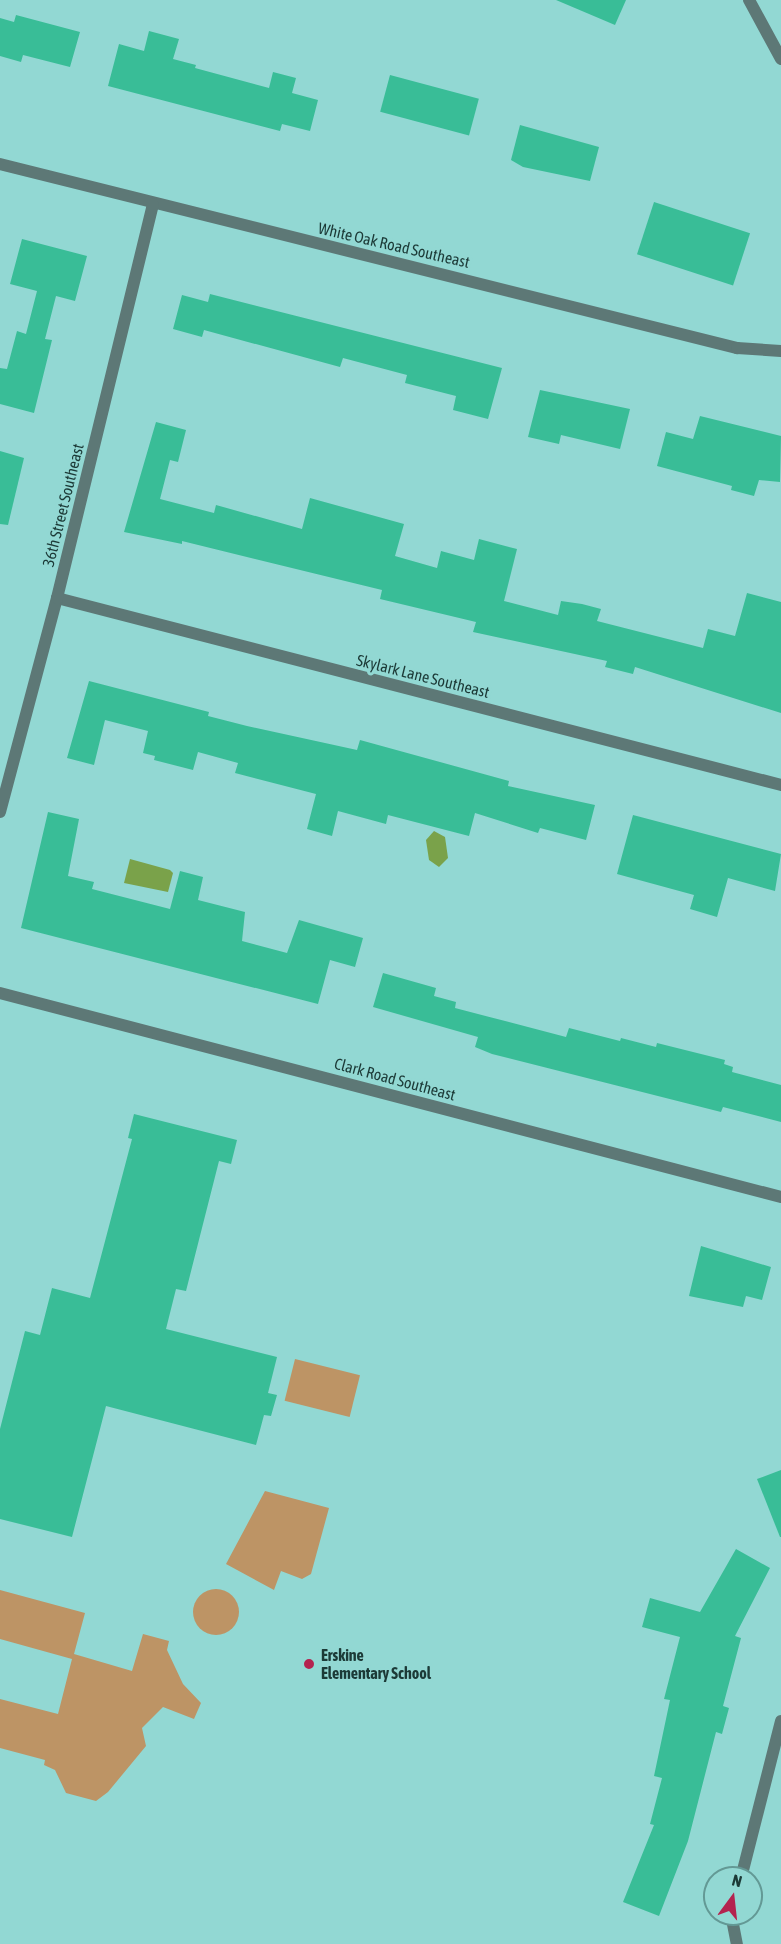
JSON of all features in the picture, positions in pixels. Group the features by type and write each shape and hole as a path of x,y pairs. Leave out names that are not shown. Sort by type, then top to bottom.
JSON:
{"street":[{"path":"749,0 781,59"},
{"name":"White Oak Road Southeast","path":"0,164 153,205 737,348 781,351"},
{"name":"36th Street Southeast","path":"0,812 57,598 153,205"},
{"name":"Skylark Lane Southeast","path":"57,598 781,785"},
{"name":"Clark Road Southeast","path":"0,993 781,1197"},
{"path":"744,1866 781,1721"},
{"path":"733,1926 737,1944"}],"shaded area":[{"path":"434,831 445,837 448,858 439,867 429,860 426,840"},
{"path":"130,859 170,870 173,873 168,892 124,883"},
{"path":"295,1359 360,1375 350,1417 285,1401"},
{"path":"265,1491 329,1508 311,1574 302,1579 281,1571 274,1590 226,1564"},
{"path":"216,1589 232,1596 239,1612 232,1628 216,1635 200,1628 193,1612 200,1596"},
{"path":"0,1590 85,1613 74,1654 132,1671 143,1634 169,1641 167,1650 183,1684 201,1703 194,1719 163,1707 142,1728 146,1746 108,1792 96,1801 66,1793 55,1770 44,1765 45,1760 0,1748 0,1699 58,1714 72,1659 0,1639"}],"building":[{"path":"556,0 626,0 615,25"},
{"path":"16,15 80,32 70,67 23,55 21,62 0,56 0,18 14,22"},
{"path":"149,31 179,39 173,59 196,65 195,68 269,88 273,72 296,78 292,93 318,100 310,131 282,124 280,131 108,86 119,44 144,51"},
{"path":"390,75 479,99 469,136 380,112"},
{"path":"520,125 599,147 590,181 523,167 511,160"},
{"path":"654,202 750,233 733,286 637,254"},
{"path":"22,239 87,256 75,301 56,296 45,339 52,340 34,413 0,404 0,368 7,369 17,331 26,334 37,291 10,284"},
{"path":"210,294 502,368 488,419 453,410 456,396 405,383 407,375 343,358 340,367 204,330 202,337 173,329 182,295 208,302"},
{"path":"540,390 630,409 620,449 561,435 559,444 528,437"},
{"path":"700,416 781,436 780,482 759,480 754,496 731,490 732,486 657,466 666,432 693,439"},
{"path":"156,422 186,430 178,462 170,460 160,499 214,513 216,505 302,529 310,498 404,524 395,556 437,568 441,551 474,560 479,539 517,549 504,601 558,615 561,601 582,604 601,609 597,621 703,648 708,629 735,636 747,593 781,602 781,713 635,667 633,674 605,667 607,661 473,632 476,622 380,599 382,590 182,541 182,544 124,532"},
{"path":"0,451 24,458 8,525 0,524"},
{"path":"89,681 209,712 208,716 357,750 360,740 509,781 508,786 595,805 586,840 540,828 538,833 475,813 469,836 388,815 386,824 338,811 332,836 307,829 316,794 235,773 238,763 198,752 193,770 154,760 155,756 143,753 148,731 105,720 94,765 67,758"},
{"path":"48,812 79,819 68,876 94,882 92,889 170,909 180,871 203,877 198,900 245,912 242,941 287,953 299,920 363,938 355,967 330,960 318,1004 21,928"},
{"path":"633,815 781,854 775,891 728,878 717,917 690,909 694,895 617,874"},
{"path":"383,973 436,988 434,996 456,1002 455,1008 566,1037 569,1028 620,1041 621,1038 656,1047 657,1043 725,1060 724,1064 733,1067 732,1072 781,1085 781,1122 723,1107 721,1112 492,1054 475,1047 478,1037 373,1007"},
{"path":"134,1114 237,1140 231,1164 219,1161 186,1291 176,1289 166,1329 277,1357 268,1393 277,1395 271,1416 264,1415 256,1445 106,1406 72,1537 0,1519 0,1429 25,1331 40,1335 52,1288 90,1298 132,1139 128,1138"},
{"path":"701,1246 771,1267 762,1300 746,1296 743,1307 689,1296"},
{"path":"781,1470 781,1537 780,1537 757,1479"},
{"path":"736,1549 770,1568 735,1636 741,1638 723,1706 729,1708 722,1734 716,1732 688,1841 659,1916 623,1902 654,1825 650,1824 662,1778 654,1776 670,1700 664,1699 680,1637 642,1627 650,1598 700,1612"}],"place":[{"name":"Erskine Elementary School","path":"309,1664"}]}
